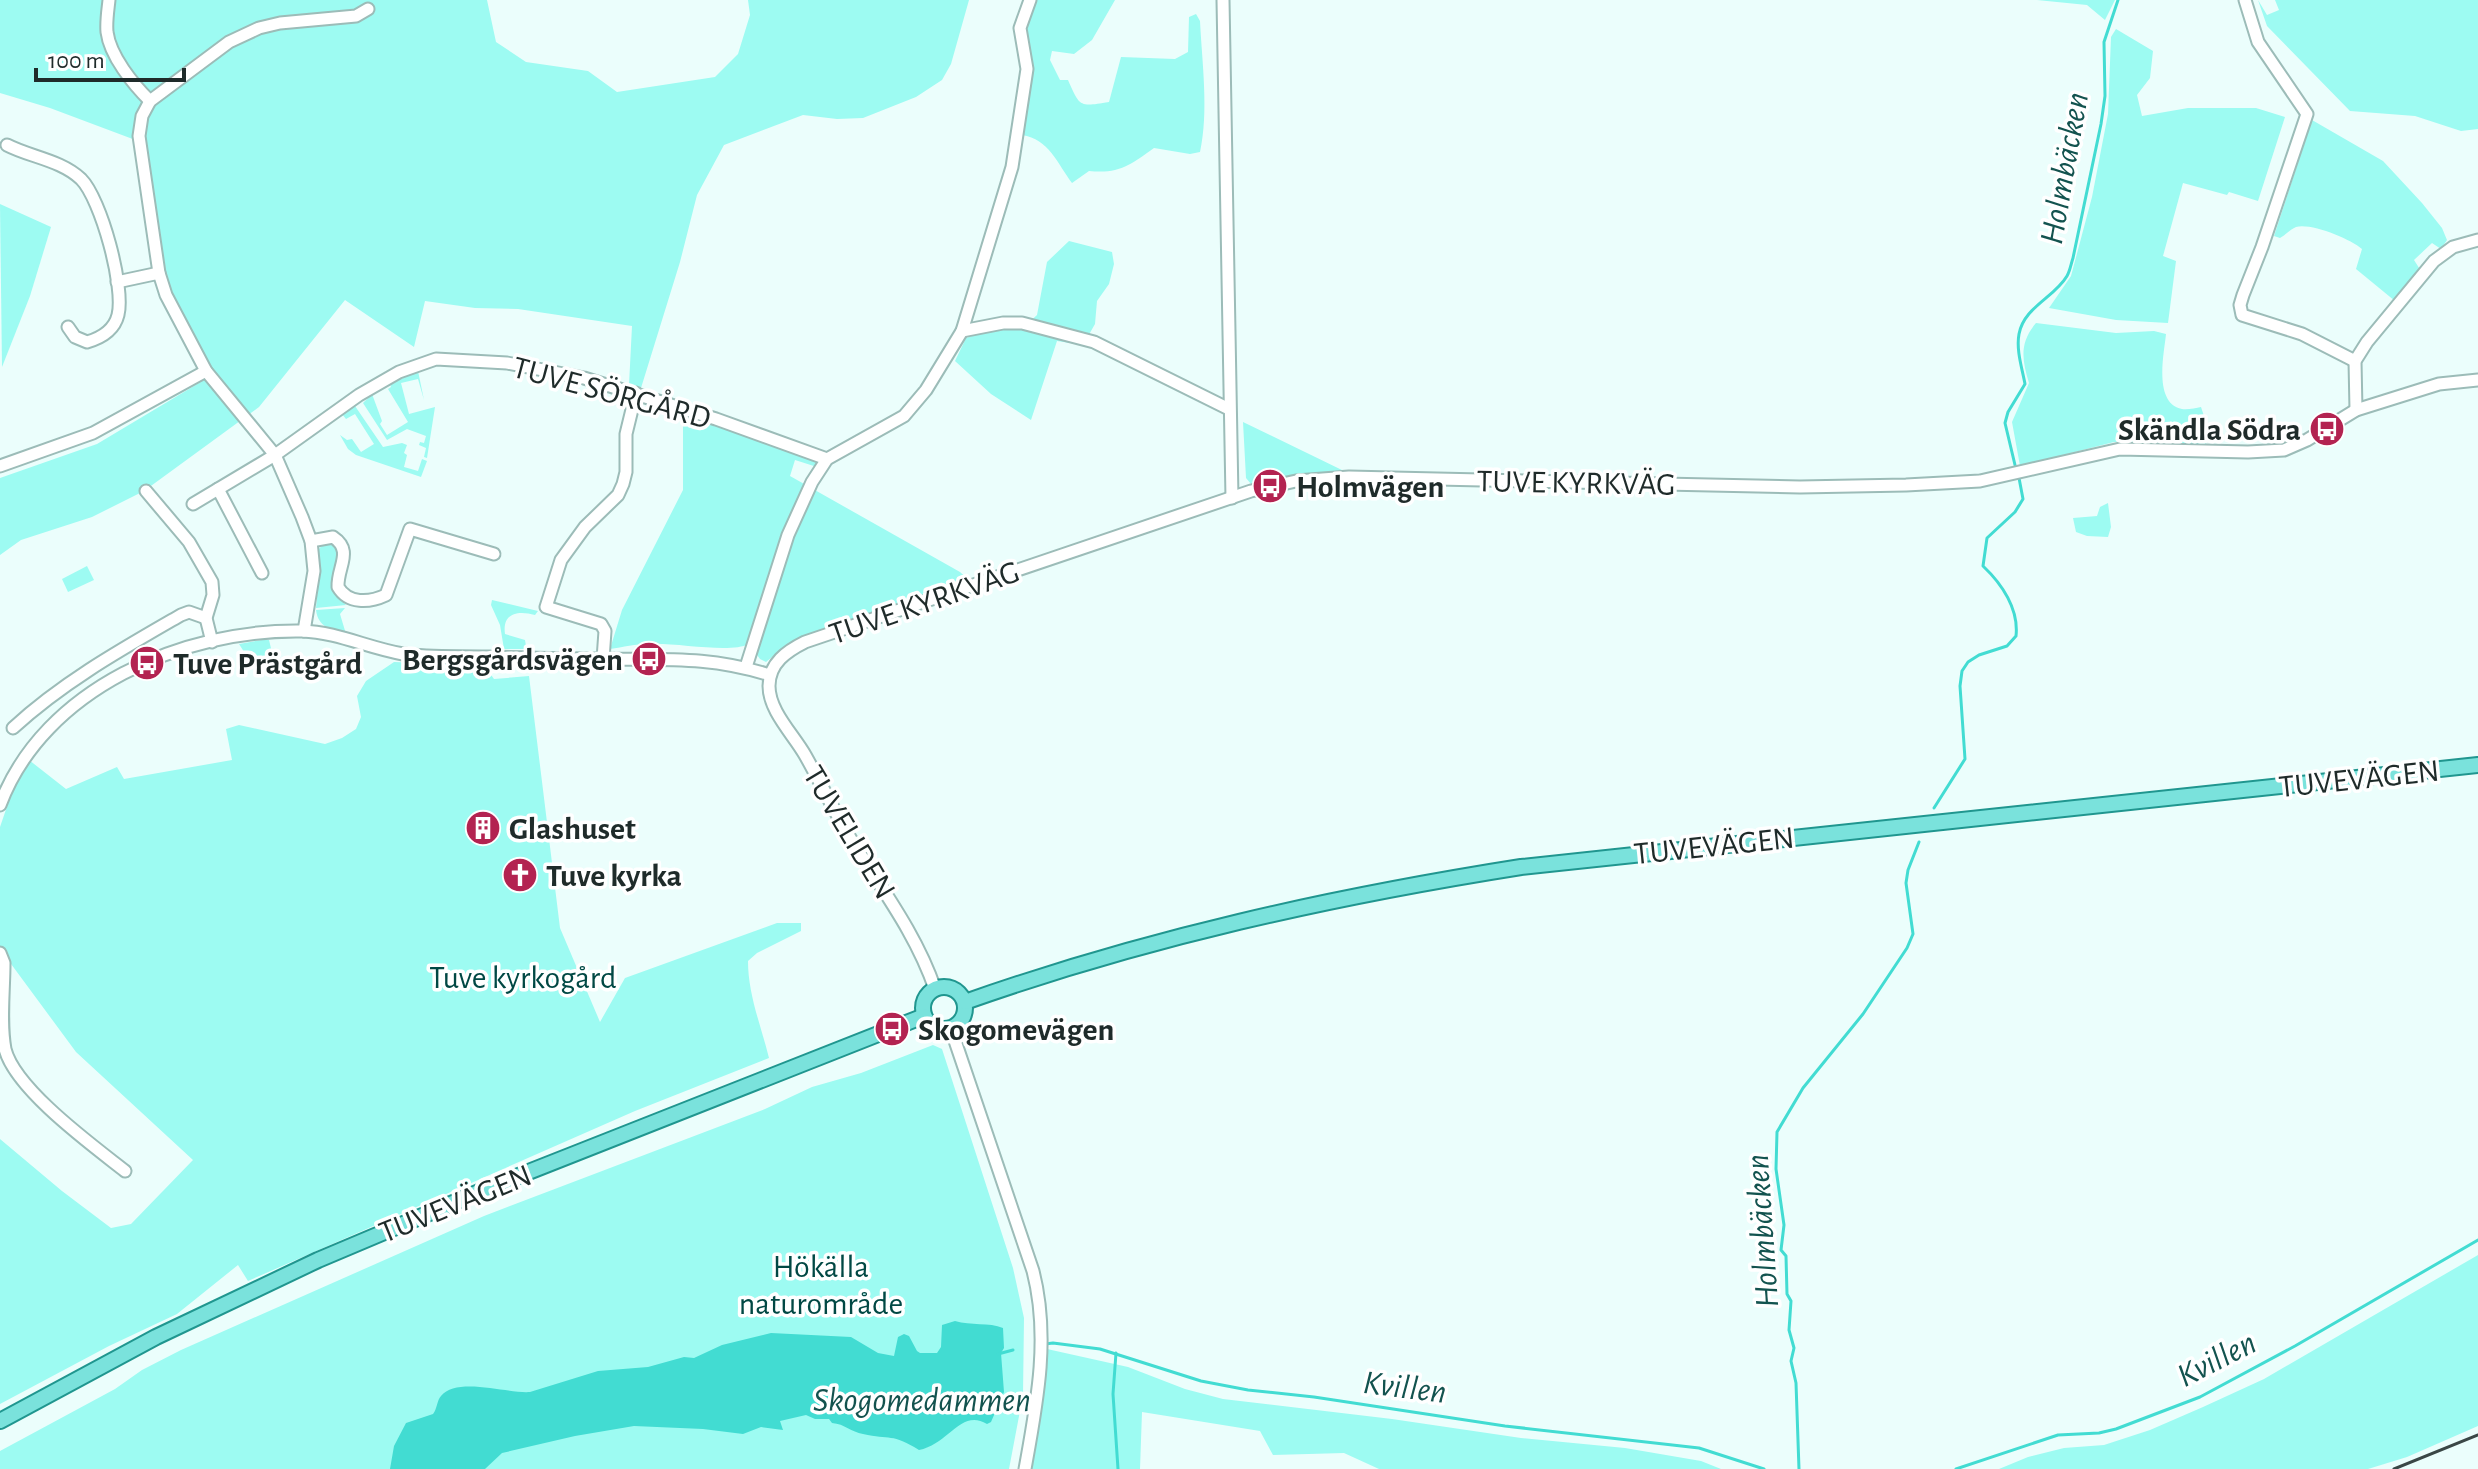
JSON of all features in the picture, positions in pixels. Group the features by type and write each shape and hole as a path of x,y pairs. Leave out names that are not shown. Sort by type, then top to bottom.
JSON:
{"main road":[{"name":"TUVEVÄGEN","path":"965,1002 1047,973 1255,917 1366,893 1521,867 2478,765"},
{"path":"935,989 953,989 965,1002 963,1018 951,1029 935,1028 924,1016 924,1000 935,989"},
{"name":"TUVEVÄGEN","path":"0,1421 192,1319 318,1260 486,1189 924,1016"}],"street":[{"path":"109,0 106,29 109,42 150,101"},
{"path":"746,667 788,535 812,482 827,459 904,416 926,390 962,331 1012,167 1027,69 1020,28 1030,0"},
{"path":"1223,0 1232,498"},
{"path":"2245,0 2258,42 2307,114 2243,295 2240,305 2242,315 2302,334 2355,361"},
{"path":"304,631 314,571 311,541 275,455 206,371 166,295 159,273 139,136 142,116 150,101 229,42 259,28 316,18 356,16 368,9"},
{"path":"7,145 71,171 83,181 98,205 117,282 117,318 111,329 98,339 87,342 75,337 68,327"},
{"path":"2356,410 2355,361 2367,342 2433,262 2453,247 2478,240"},
{"path":"117,282 159,273"},
{"path":"962,331 1003,323 1022,323 1094,342 1229,409"},
{"name":"TUVE SÖRGÅRD","path":"193,504 275,455 323,419 396,374 436,359 507,363 584,378 827,459"},
{"path":"2,462 93,433 206,371"},
{"name":"TUVE KYRKVÄG","path":"770,675 783,655 805,642 1232,498 1296,481 1349,477 1800,487 1962,482 1996,479 2120,449 2275,451 2307,440 2356,410 2439,384 2478,380"},
{"path":"603,659 605,631 601,624 546,607 558,567 567,550 603,507 618,495 623,484 626,434 636,393"},
{"path":"218,489 262,573"},
{"path":"146,491 189,542 212,582 213,595 206,618 212,642"},
{"path":"311,541 333,537 342,544 345,553 337,578 338,587 346,597 356,601 386,595 410,529 494,554"},
{"path":"13,728 48,697 80,675 181,615 189,612 206,618"},
{"path":"0,805 8,783 34,744 56,719 85,696 163,656 245,635 304,631 326,633 403,654 698,659 746,667 770,675"},
{"name":"TUVELIDEN","path":"770,675 769,689 773,704 804,752 851,840 909,930 935,989"},
{"path":"0,953 4,963 3,1035 14,1068 44,1102 125,1171"},
{"path":"951,1029 1033,1271 1039,1297 1039,1382 1025,1469"}],"green space":[{"path":"0,0 487,0 496,42 526,62 588,71 617,92 715,77 738,54 750,15 748,0 969,0 951,64 942,80 916,97 863,118 803,115 724,145 697,195 641,388 629,385 632,326 518,309 475,308 425,301 414,347 345,300 259,407 144,491 92,517 21,540 0,555 0,478 97,444 214,374 186,329 166,276 146,144 0,93"},
{"path":"1035,0 1115,0 1092,40 1074,54 1052,51 1050,60 1060,80 1068,80 1078,100 1086,104 1109,102 1121,57 1175,59 1188,52 1189,17 1196,14 1200,21 1204,87 1200,152 1190,154 1154,148 1124,167 1089,171 1072,183 1046,147 1022,135 1032,75 1025,33"},
{"path":"2037,0 2115,0 2105,20 2087,5"},
{"path":"2258,0 2267,15 2279,10 2275,0 2478,0 2478,129 2461,131 2415,116 2350,111 2267,26"},
{"path":"2116,29 2153,51 2150,78 2137,95 2142,116 2188,108 2256,108 2285,117 2258,201 2183,183 2163,256 2176,261 2168,323 2116,320 2049,308 2071,276 2092,197 2108,114 2111,37"},
{"path":"2312,120 2383,161 2442,228 2447,240 2441,249 2432,243 2414,260 2421,271 2395,301 2356,269 2362,249 2349,241 2303,226 2280,238 2274,236"},
{"path":"0,204 51,227 30,296 2,367"},
{"path":"1069,241 1112,252 1114,264 1109,284 1097,301 1095,324 1083,345 1057,341 1031,420 991,394 955,361 966,338 995,328 1022,329 1037,315 1047,262"},
{"path":"2036,323 2116,333 2154,331 2166,334 2162,377 2167,398 2182,409 2201,407 2206,422 2206,445 2114,442 2020,466 2012,422 2029,383 2024,345"},
{"path":"418,371 424,400 418,379 401,383 409,414 435,407 427,458 424,457 426,448 419,445 420,442 424,443 426,436 407,429 387,440 363,403 372,394 382,421 380,424 387,435 408,422 388,389 390,384"},
{"path":"686,403 823,452 817,467 795,460 790,476 960,572 970,581 800,637 766,662 749,644 715,648 643,644 610,649 622,610 683,490 683,411"},
{"path":"355,406 383,447 402,443 407,445 404,467 418,471 422,459 427,461 421,477 356,455 348,449 340,435 347,440 352,439 361,452 374,444 355,414 346,419 342,414"},
{"path":"1243,422 1344,471 1251,484 1246,478"},
{"path":"2108,503 2111,527 2108,537 2076,532 2073,518 2097,516 2100,507"},
{"path":"325,542 333,542 340,550 334,587 337,596 346,605 316,608 318,550"},
{"path":"87,566 94,580 68,592 62,579"},
{"path":"492,600 538,611 535,615 512,615 505,627 505,634 525,640 526,646 535,649 504,649"},
{"path":"345,608 340,614 346,634 330,629 317,616 316,610"},
{"path":"269,640 277,673 273,674 268,660 265,664 253,666 239,644"},
{"name":"Tuve kyrkogård","path":"394,662 484,665 494,679 529,676 560,928 600,1022 625,978 777,923 801,923 801,931 757,953 748,961 753,998 769,1058 635,1111 248,1281 238,1265 177,1314 0,1404 0,1139 111,1228 131,1224 193,1160 76,1052 0,949 0,827 13,789 29,760 66,789 117,767 124,779 232,760 226,729 239,725 325,744 356,729 361,717 357,696 366,681"},
{"name":"Hökälla naturområde","path":"933,1045 942,1049 1013,1268 1024,1318 1023,1395 1009,1469 0,1469 0,1451 181,1350 484,1216 765,1109 812,1087 861,1073"},
{"path":"2478,1255 2478,1426 2407,1457 2368,1469 1999,1469 2028,1457 2064,1448 2104,1445 2150,1430 2203,1407 2264,1379"},
{"path":"1047,1349 1128,1367 1185,1389 1223,1399 1521,1438 1625,1448 1701,1461 1721,1469 1379,1469 1344,1453 1273,1455 1260,1431 1142,1412 1140,1469 1031,1469"}],"water":[{"name":"Skogomedammen","path":"955,1321 1003,1328 1004,1392 991,1422 970,1420 929,1447 919,1450 897,1439 859,1433 829,1419 806,1415 780,1421 783,1430 761,1427 743,1434 634,1426 502,1453 485,1469 390,1469 394,1446 406,1423 433,1414 441,1396 459,1387 530,1392 598,1371 648,1367 684,1357 694,1358 722,1345 771,1333 851,1337 878,1353 894,1356 898,1337 904,1334 909,1336 920,1353 937,1353 941,1347 942,1325"}],"waterway":[{"name":"Holmbäcken","path":"2015,465 2005,423 2025,384 2019,334 2027,317 2061,284 2070,270 2101,124 2105,96 2104,42 2118,0"},
{"name":"Holmbäcken","path":"1934,808 1965,759 1960,686 1962,671 1968,662 2007,646 2016,636 2015,616 2008,598 1983,566 1987,538 2015,512 2023,499 2019,478"},
{"name":"Holmbäcken","path":"1799,1469 1796,1383 1791,1361 1794,1348 1789,1330 1791,1301 1787,1294 1786,1256 1781,1250 1784,1225 1776,1169 1777,1132 1803,1088 1863,1014 1907,948 1913,934 1906,883 1919,842"},
{"name":"Kvillen","path":"1956,1469 2058,1435 2116,1429 2200,1397 2478,1240"},
{"name":"Kvillen","path":"1045,1344 1100,1349 1201,1381 1248,1390 1505,1426 1699,1448 1764,1469"},
{"path":"998,1354 1013,1350"},
{"path":"1116,1353 1113,1394 1118,1469"}],"railway":[{"path":"2394,1469 2478,1435"}],"place":[{"name":"Skändla Södra","path":"2327,429"},
{"name":"Holmvägen","path":"1270,486"},
{"name":"Bergsgårdsvägen","path":"649,659"},
{"name":"Tuve Prästgård","path":"147,663"},
{"name":"Glashuset","path":"483,828"},
{"name":"Tuve kyrka","path":"520,875"},
{"name":"Skogomevägen","path":"892,1029"}]}
